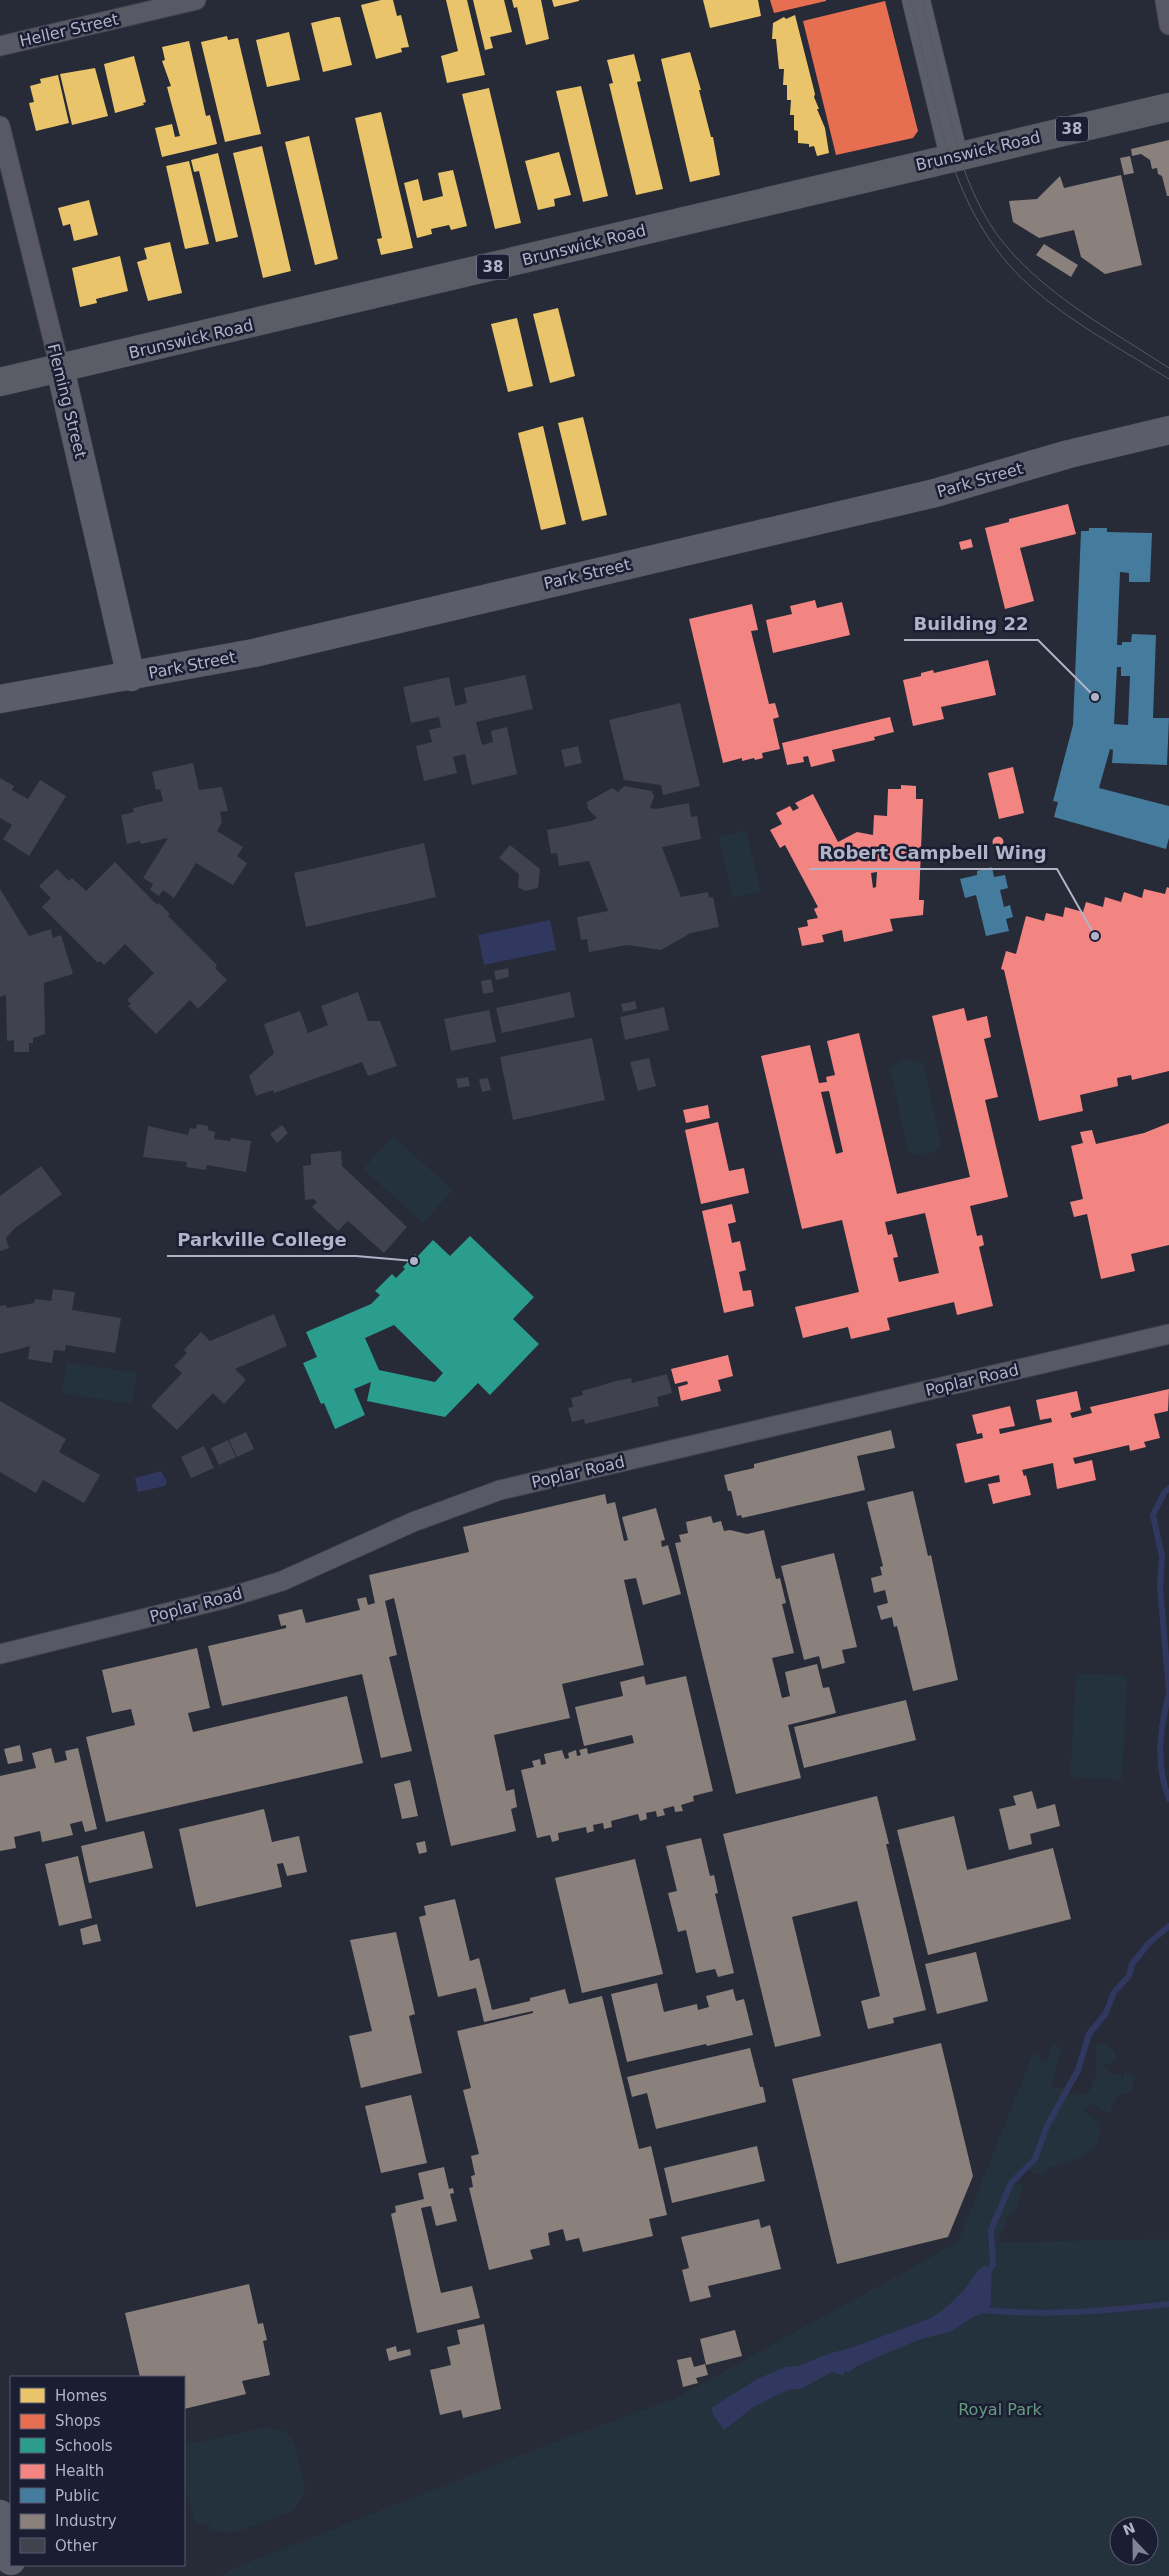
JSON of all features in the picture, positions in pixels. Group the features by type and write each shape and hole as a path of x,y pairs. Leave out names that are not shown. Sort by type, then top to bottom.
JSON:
{"main road":[{"name":"Brunswick Road","path":"0,382 365,298 1169,107"}],"street":[{"name":"Heller Street","path":"0,46 196,0"},
{"path":"916,0 954,157"},
{"path":"1165,0 1169,26"},
{"name":"Fleming Street","path":"0,126 60,368 131,677"},
{"name":"Park Street","path":"0,700 131,677 254,652 935,493 1069,454 1169,430"},
{"name":"Poplar Road","path":"0,1654 227,1598 282,1581 413,1522 500,1490 1169,1334"},
{"path":"0,2514 10,2555"}],"green space":[{"path":"746,830 761,891 733,898 718,837"},
{"path":"905,1059 923,1062 941,1144 935,1151 921,1156 908,1151 890,1069 896,1063"},
{"path":"393,1136 453,1190 423,1223 363,1169"},
{"path":"67,1362 137,1373 132,1404 62,1393"},
{"path":"1076,1673 1127,1676 1122,1780 1070,1777"},
{"name":"Royal Park","path":"1054,2043 1061,2050 1051,2087 1067,2088 1072,2095 1088,2094 1096,2071 1095,2046 1104,2043 1115,2051 1116,2059 1111,2064 1106,2063 1104,2066 1112,2075 1120,2073 1123,2079 1125,2072 1134,2076 1134,2083 1130,2093 1118,2095 1109,2114 1091,2103 1084,2111 1100,2123 1098,2141 1091,2150 1074,2161 1049,2167 1043,2175 1033,2173 1027,2167 1012,2183 1024,2185 1014,2213 1006,2217 1007,2223 998,2242 1169,2239 1169,2576 220,2576 232,2569 549,2444 674,2399 958,2242 1034,2051 1042,2062 1050,2057 1050,2047"},
{"path":"266,2427 287,2432 295,2445 306,2490 294,2511 236,2532 210,2531 210,2525 195,2524 185,2487 185,2445"}],"water":[{"path":"550,920 556,950 484,965 478,935"},
{"path":"161,1471 167,1482 165,1486 138,1492 135,1478"},
{"path":"984,2266 990,2268 991,2271 991,2305 952,2331 918,2340 857,2366 849,2372 845,2371 843,2375 832,2372 801,2389 790,2389 752,2408 724,2430 714,2416 711,2408 759,2378 786,2367 798,2366 828,2354 854,2347 931,2318 948,2306 965,2289 978,2270"}],"building: Homes":[{"path":"381,0 393,0 397,16 401,15 409,47 401,48 402,52 376,59 361,5"},
{"path":"446,0 467,0 485,75 447,83 441,56 458,51"},
{"path":"473,0 504,0 512,32 490,37 493,48 485,50"},
{"path":"512,0 541,0 549,39 526,45 517,7 514,8"},
{"path":"552,0 579,0 579,1 554,7"},
{"path":"703,0 758,0 761,16 710,28"},
{"path":"795,15 815,94 814,97 819,109 817,109 825,128 829,153 817,156 814,146 809,147 809,144 798,143 798,131 794,130 794,115 790,115 791,100 787,100 787,85 783,85 784,69 779,69 776,39 772,39 773,23 784,17 786,19"},
{"path":"340,17 352,65 323,72 311,23"},
{"path":"289,32 300,80 267,87 256,40"},
{"path":"227,36 228,40 238,38 261,134 225,142 201,42"},
{"path":"189,41 206,116 210,115 217,144 162,157 155,128 172,124 175,137 180,136 167,87 171,86 162,61 165,60 162,47"},
{"path":"690,52 701,90 699,90 711,137 713,137 720,175 690,182 661,59"},
{"path":"634,54 641,81 637,82 663,189 636,195 609,84 613,83 607,60"},
{"path":"134,56 146,102 143,103 144,105 115,113 104,64"},
{"path":"95,68 108,116 72,125 60,74"},
{"path":"58,75 69,123 36,131 29,103 34,102 30,86 41,83 40,79"},
{"path":"581,86 608,196 583,202 556,91"},
{"path":"489,88 521,223 495,229 462,94"},
{"path":"381,112 413,248 381,255 377,239 382,238 355,118"},
{"path":"309,136 338,259 315,265 285,142"},
{"path":"262,146 291,271 263,278 233,153"},
{"path":"559,152 571,195 554,199 555,206 538,210 525,161"},
{"path":"218,153 238,237 216,242 199,171 194,172 191,160"},
{"path":"189,161 209,244 185,249 166,166"},
{"path":"453,170 467,226 451,230 449,225 431,229 432,234 417,238 404,183 418,179 423,201 443,196 438,173"},
{"path":"89,200 98,235 74,241 70,224 63,226 58,208"},
{"path":"170,242 182,293 148,301 137,262 147,259 144,248"},
{"path":"120,256 128,291 96,299 97,303 80,307 72,268"},
{"path":"558,308 575,376 550,383 533,314"},
{"path":"517,318 533,386 508,392 491,324"},
{"path":"583,417 607,515 582,521 558,423"},
{"path":"543,426 566,524 541,530 518,433"}],"building: Shops":[{"path":"770,0 826,0 826,1 774,13"},
{"path":"885,1 918,131 913,138 836,155 803,21"}],"building: Schools":[{"path":"470,1236 534,1297 513,1319 539,1344 490,1395 478,1383 445,1417 367,1401 371,1382 354,1389 365,1415 335,1429 324,1403 321,1404 303,1363 317,1357 306,1332 371,1304 380,1295 375,1291 392,1274 396,1278 415,1254 417,1257 433,1240 450,1256","holes":["394,1325 443,1373 435,1382 379,1370 365,1338"]}],"building: Health":[{"path":"1068,504 1076,534 1020,548 1034,601 1005,609 985,528 1009,522 1009,519"},
{"path":"971,539 973,547 961,550 959,542"},
{"path":"815,600 817,608 842,602 850,635 773,653 766,620 792,614 790,606"},
{"path":"752,604 758,630 751,631 769,704 775,703 779,717 773,719 780,749 762,753 763,758 755,760 754,758 742,761 742,758 723,763 689,619"},
{"path":"988,660 996,695 941,707 944,719 913,726 903,680 921,676 921,673 933,670 934,673"},
{"path":"890,717 894,732 874,737 875,740 832,750 835,761 811,767 808,756 803,757 804,762 787,765 782,743"},
{"path":"1013,767 1024,813 999,819 988,773"},
{"path":"901,785 916,786 916,799 923,799 919,900 924,900 923,915 890,919 893,931 844,942 842,930 822,935 824,942 802,946 798,928 808,926 807,920 818,918 814,909 818,907 785,845 780,848 770,830 782,824 776,813 790,806 793,811 799,808 795,803 813,794 838,842 857,832 873,835 874,815 887,816 888,789 901,789","holes":["877,872 876,887 873,888 871,873"]},
{"path":"998,836 1004,842 998,848 992,842"},
{"path":"1167,887 1169,888 1169,1071 1132,1080 1131,1075 1117,1078 1118,1086 1080,1095 1083,1111 1039,1121 1004,970 1001,969 1006,951 1016,954 1026,916 1044,921 1046,913 1063,917 1065,907 1083,912 1086,902 1103,907 1105,897 1121,902 1124,892 1142,898 1144,889 1165,894"},
{"path":"964,1008 967,1021 987,1016 991,1037 984,1039 998,1097 985,1100 1008,1197 970,1206 977,1236 982,1235 984,1245 979,1247 993,1306 957,1315 954,1302 887,1318 890,1330 851,1339 848,1327 803,1338 795,1307 859,1292 842,1220 802,1229 761,1056 810,1045 819,1083 827,1082 826,1077 835,1075 827,1041 859,1033 897,1194 970,1177 932,1016","holes":["829,1091 843,1152 836,1154 821,1092","925,1213 939,1273 899,1282 893,1258 898,1257 892,1234 888,1235 885,1222"]},
{"path":"708,1105 710,1118 686,1123 683,1110"},
{"path":"718,1122 729,1171 744,1168 749,1193 701,1204 685,1130"},
{"path":"1169,1123 1169,1245 1131,1254 1135,1271 1101,1279 1087,1214 1074,1217 1070,1202 1083,1199 1071,1146 1083,1143 1080,1132 1092,1130 1096,1144 1144,1133"},
{"path":"732,1204 736,1222 728,1224 732,1243 740,1241 746,1270 739,1272 743,1291 751,1290 754,1306 724,1313 702,1211"},
{"path":"728,1355 733,1376 718,1380 721,1391 681,1401 678,1387 688,1384 687,1381 675,1384 671,1369"},
{"path":"1169,1389 1168,1411 1154,1414 1160,1438 1144,1442 1146,1447 1130,1451 1129,1445 1073,1458 1075,1464 1092,1460 1096,1480 1057,1489 1053,1463 1022,1470 1024,1476 1026,1475 1031,1495 993,1504 988,1484 1000,1482 999,1475 965,1483 956,1444 983,1438 982,1433 977,1434 972,1415 1010,1406 1015,1426 999,1429 1000,1434 1052,1422 1051,1418 1040,1420 1036,1400 1077,1391 1081,1410 1070,1413 1072,1418 1092,1413 1090,1407"}],"building: Public":[{"path":"1089,528 1107,528 1107,532 1152,533 1150,582 1129,582 1129,573 1120,572 1117,645 1122,645 1122,642 1131,642 1132,634 1156,635 1153,718 1169,718 1167,765 1112,763 1113,750 1110,749 1099,788 1169,806 1169,838 1166,849 1054,817 1058,802 1053,801 1073,725 1081,531 1089,531","holes":["1117,667 1121,667 1121,676 1130,676 1128,725 1114,724"]},
{"path":"992,867 994,877 1005,875 1008,888 1000,890 1004,907 1010,905 1013,917 1006,919 1009,931 986,936 976,895 965,898 960,879 977,875 977,871"}],"building: Industry":[{"path":"1169,140 1169,196 1167,196 1162,176 1158,174 1157,168 1152,169 1150,160 1141,154 1132,156 1131,149"},
{"path":"1130,156 1134,173 1124,175 1120,158"},
{"path":"1121,175 1142,265 1105,274 1081,257 1074,230 1039,238 1013,222 1009,201 1037,199 1060,176 1064,188"},
{"path":"1044,244 1078,265 1071,277 1036,255"},
{"path":"891,1430 895,1448 857,1456 865,1490 742,1518 741,1515 737,1516 731,1491 728,1491 724,1475 754,1468 754,1464"},
{"path":"913,1491 928,1556 931,1555 958,1680 913,1691 897,1626 894,1627 892,1617 881,1620 877,1606 888,1603 885,1590 874,1593 871,1578 882,1575 880,1567 883,1566 867,1502"},
{"path":"605,1494 607,1504 615,1502 624,1541 628,1540 622,1517 656,1508 665,1540 661,1541 662,1547 668,1545 681,1594 643,1605 636,1578 624,1580 644,1665 562,1684 570,1718 494,1735 506,1791 514,1789 517,1807 511,1809 516,1831 451,1846 394,1598 385,1601 397,1655 389,1657 412,1751 381,1758 362,1674 222,1706 208,1646 286,1628 286,1625 281,1626 278,1615 302,1609 306,1623 360,1610 357,1599 366,1597 368,1605 375,1603 369,1575 469,1552 463,1527"},
{"path":"711,1516 713,1523 721,1521 724,1531 730,1530 747,1534 764,1530 776,1579 780,1578 786,1603 782,1604 794,1653 772,1658 782,1698 790,1696 785,1672 817,1664 823,1688 829,1687 836,1713 788,1725 801,1778 736,1794 675,1543 681,1542 679,1535 688,1533 686,1522"},
{"path":"834,1553 857,1647 842,1650 845,1663 822,1669 819,1656 804,1660 781,1566"},
{"path":"197,1648 210,1708 188,1713 193,1732 347,1696 363,1763 106,1822 86,1737 135,1725 131,1709 112,1713 102,1670"},
{"path":"644,1676 646,1685 686,1676 713,1791 693,1796 694,1801 681,1805 683,1811 675,1812 674,1806 663,1809 665,1815 657,1817 656,1811 646,1813 647,1819 640,1821 638,1814 611,1821 612,1827 604,1829 603,1823 593,1825 594,1831 587,1833 586,1827 558,1833 559,1840 552,1842 550,1835 537,1838 521,1770 534,1767 532,1761 540,1759 541,1765 546,1764 544,1754 562,1750 565,1759 569,1758 568,1753 576,1750 577,1756 581,1755 579,1750 587,1748 588,1754 634,1743 632,1735 584,1746 575,1707 623,1696 620,1682"},
{"path":"906,1700 916,1740 804,1768 794,1727"},
{"path":"20,1745 23,1761 8,1764 4,1749"},
{"path":"51,1748 55,1763 67,1760 65,1751 78,1748 97,1829 85,1832 82,1821 70,1824 73,1835 42,1842 40,1831 14,1837 16,1848 0,1851 0,1776 36,1768 32,1753"},
{"path":"410,1780 418,1816 402,1819 394,1784"},
{"path":"1032,1791 1037,1809 1055,1804 1060,1826 1030,1834 1032,1844 1009,1850 999,1809 1016,1805 1013,1796"},
{"path":"877,1796 889,1844 886,1844 926,2010 893,2018 894,2023 868,2029 861,2001 880,1996 857,1901 792,1917 821,2036 775,2047 723,1834"},
{"path":"264,1809 272,1842 299,1836 307,1872 287,1876 283,1863 277,1864 282,1887 196,1907 179,1829"},
{"path":"954,1816 967,1870 1053,1848 1071,1919 928,1955 897,1830"},
{"path":"144,1831 153,1868 89,1883 81,1846"},
{"path":"701,1838 710,1876 714,1875 718,1893 715,1894 734,1973 718,1977 715,1969 696,1973 686,1930 678,1932 668,1893 677,1891 666,1846"},
{"path":"425,1841 427,1852 419,1854 416,1843"},
{"path":"78,1856 92,1918 59,1926 45,1864"},
{"path":"635,1859 663,1974 582,1993 555,1878"},
{"path":"455,1899 470,1961 479,1958 492,2010 530,2001 530,1998 565,1989 569,2004 602,1996 639,2149 651,2146 667,2215 649,2219 653,2236 583,2252 579,2238 566,2241 563,2229 548,2233 550,2245 530,2250 533,2259 489,2270 469,2188 473,2187 471,2176 475,2175 471,2156 479,2154 463,2090 471,2088 457,2031 533,2013 533,2011 484,2022 476,1988 438,1997 419,1917 426,1915 424,1906"},
{"path":"97,1924 101,1941 83,1945 80,1929"},
{"path":"396,1932 415,2014 409,2016 422,2073 361,2088 349,2036 372,2031 350,1940"},
{"path":"976,1952 988,2001 937,2014 925,1964"},
{"path":"657,1983 664,2012 697,2004 698,2010 709,2007 706,1996 733,1989 736,2001 744,1999 753,2035 627,2062 611,1994"},
{"path":"941,2043 973,2176 948,2237 837,2264 792,2079"},
{"path":"750,2048 766,2102 656,2129 647,2093 632,2097 627,2077"},
{"path":"411,2095 427,2163 381,2173 365,2106"},
{"path":"757,2146 765,2181 672,2203 664,2168"},
{"path":"444,2167 449,2189 453,2188 454,2193 450,2194 457,2221 436,2226 431,2206 421,2208 441,2293 472,2286 480,2318 417,2333 391,2214 396,2212 395,2206 424,2199 418,2173"},
{"path":"759,2219 761,2228 770,2225 781,2269 708,2286 711,2297 690,2302 682,2270 689,2268 681,2237"},
{"path":"249,2284 258,2324 263,2323 267,2340 263,2341 270,2375 242,2381 246,2394 185,2409 185,2376 140,2376 125,2313"},
{"path":"484,2324 501,2409 463,2418 461,2410 440,2415 430,2370 451,2365 447,2347 460,2344 457,2330"},
{"path":"735,2330 742,2356 706,2365 700,2339"},
{"path":"396,2346 397,2352 410,2349 411,2355 389,2361 386,2349"},
{"path":"691,2357 694,2367 705,2364 708,2375 696,2378 698,2383 683,2387 677,2360"}],"building: Other":[{"path":"525,675 533,709 476,722 482,745 493,742 491,731 507,727 517,774 472,785 465,754 453,757 457,773 424,781 416,746 432,742 429,730 441,727 439,717 411,723 403,687 449,677 455,706 467,703 464,688"},
{"path":"680,703 700,786 663,795 661,785 624,780 609,720"},
{"path":"578,746 582,763 565,767 561,750"},
{"path":"193,763 199,790 222,787 228,811 220,812 222,822 217,831 243,847 237,856 247,863 233,885 196,863 174,898 163,890 159,896 150,890 153,884 143,878 168,838 141,844 140,841 127,844 121,815 134,812 133,808 163,801 160,789 156,790 152,772"},
{"path":"0,778 14,786 12,790 28,799 40,780 66,796 29,856 3,839 12,825 0,818"},
{"path":"624,786 652,791 654,797 650,808 656,809 689,803 691,817 697,816 701,839 662,847 681,897 708,892 709,898 713,897 719,927 691,933 661,950 627,945 589,952 587,939 581,940 577,917 608,911 589,861 559,866 557,853 551,854 547,830 591,821 597,818 588,809 587,802 612,788 618,792"},
{"path":"424,843 436,897 306,927 294,873"},
{"path":"510,845 540,869 538,888 525,891 518,887 519,874 499,858"},
{"path":"115,862 157,905 159,903 170,914 168,916 217,965 215,968 227,980 198,1009 190,1000 156,1034 128,1006 131,1004 127,1000 154,973 125,944 104,965 100,961 98,963 42,907 51,898 39,886 57,869 69,881 72,878 86,891"},
{"path":"0,889 29,936 51,929 53,938 61,935 73,974 44,983 45,1034 33,1038 33,1043 29,1043 29,1052 14,1052 14,1040 7,1041 6,995 0,997"},
{"path":"508,968 509,977 496,980 494,971"},
{"path":"491,979 494,992 483,994 481,981"},
{"path":"358,992 368,1021 380,1021 397,1066 368,1076 362,1062 274,1093 273,1090 256,1096 249,1076 274,1053 264,1024 300,1011 308,1033 328,1025 321,1006"},
{"path":"570,992 575,1017 502,1033 496,1008"},
{"path":"635,1001 637,1009 623,1012 621,1004"},
{"path":"664,1007 669,1030 625,1040 620,1017"},
{"path":"489,1010 496,1042 451,1051 444,1019"},
{"path":"592,1038 605,1100 513,1120 500,1057"},
{"path":"649,1058 656,1086 638,1091 630,1062"},
{"path":"468,1077 470,1086 458,1088 456,1079"},
{"path":"488,1078 491,1090 482,1092 479,1079"},
{"path":"197,1124 208,1126 208,1130 215,1132 214,1139 230,1141 231,1138 251,1141 246,1172 207,1165 206,1170 186,1167 187,1162 143,1157 148,1126 188,1135 190,1128 196,1129"},
{"path":"282,1125 288,1133 277,1143 270,1134"},
{"path":"341,1151 342,1166 407,1227 384,1253 348,1221 338,1231 312,1207 317,1202 313,1199 305,1200 303,1166 311,1165 311,1154"},
{"path":"41,1166 62,1194 14,1229 6,1238 9,1248 0,1251 0,1196"},
{"path":"53,1289 75,1292 72,1310 121,1318 115,1353 66,1345 65,1351 54,1350 52,1363 28,1359 30,1346 0,1354 0,1306 6,1305 7,1308 34,1303 35,1299 51,1301"},
{"path":"274,1314 287,1346 235,1369 246,1380 224,1404 213,1393 177,1430 151,1406 182,1373 174,1366 187,1353 184,1350 201,1332 210,1341"},
{"path":"667,1374 672,1393 657,1397 659,1406 585,1424 584,1419 572,1422 568,1408 573,1407 571,1398 583,1395 582,1391 631,1378 632,1383"},
{"path":"0,1401 66,1439 59,1452 100,1475 84,1503 43,1480 36,1493 0,1472"},
{"path":"246,1432 254,1449 237,1457 229,1440"},
{"path":"228,1440 236,1457 219,1465 211,1448"},
{"path":"204,1446 214,1468 191,1478 181,1457"}],"waterway":[{"path":"1169,1488 1164,1493 1153,1515 1162,1557 1160,1587 1169,1691"},
{"path":"1169,1693 1160,1746 1162,1772 1169,1799"},
{"path":"986,2275 993,2265 991,2230 1011,2183 1035,2159 1047,2126 1078,2070 1089,2034 1106,2013 1114,1992 1129,1976 1132,1964 1149,1943 1169,1926"},
{"path":"976,2313 983,2310 1030,2313 1076,2312 1169,2304"}],"tram line":[{"path":"911,0 928,77 949,154 963,190 980,225 1002,257 1030,286 1080,324 1169,379"},
{"path":"922,0 959,155 967,178 988,221 1019,261 1038,279 1102,326 1169,368"}],"place":[{"name":"Building 22","path":"1095,697"},
{"name":"Robert Campbell Wing","path":"1095,936"},
{"name":"Parkville College","path":"414,1261"}]}
